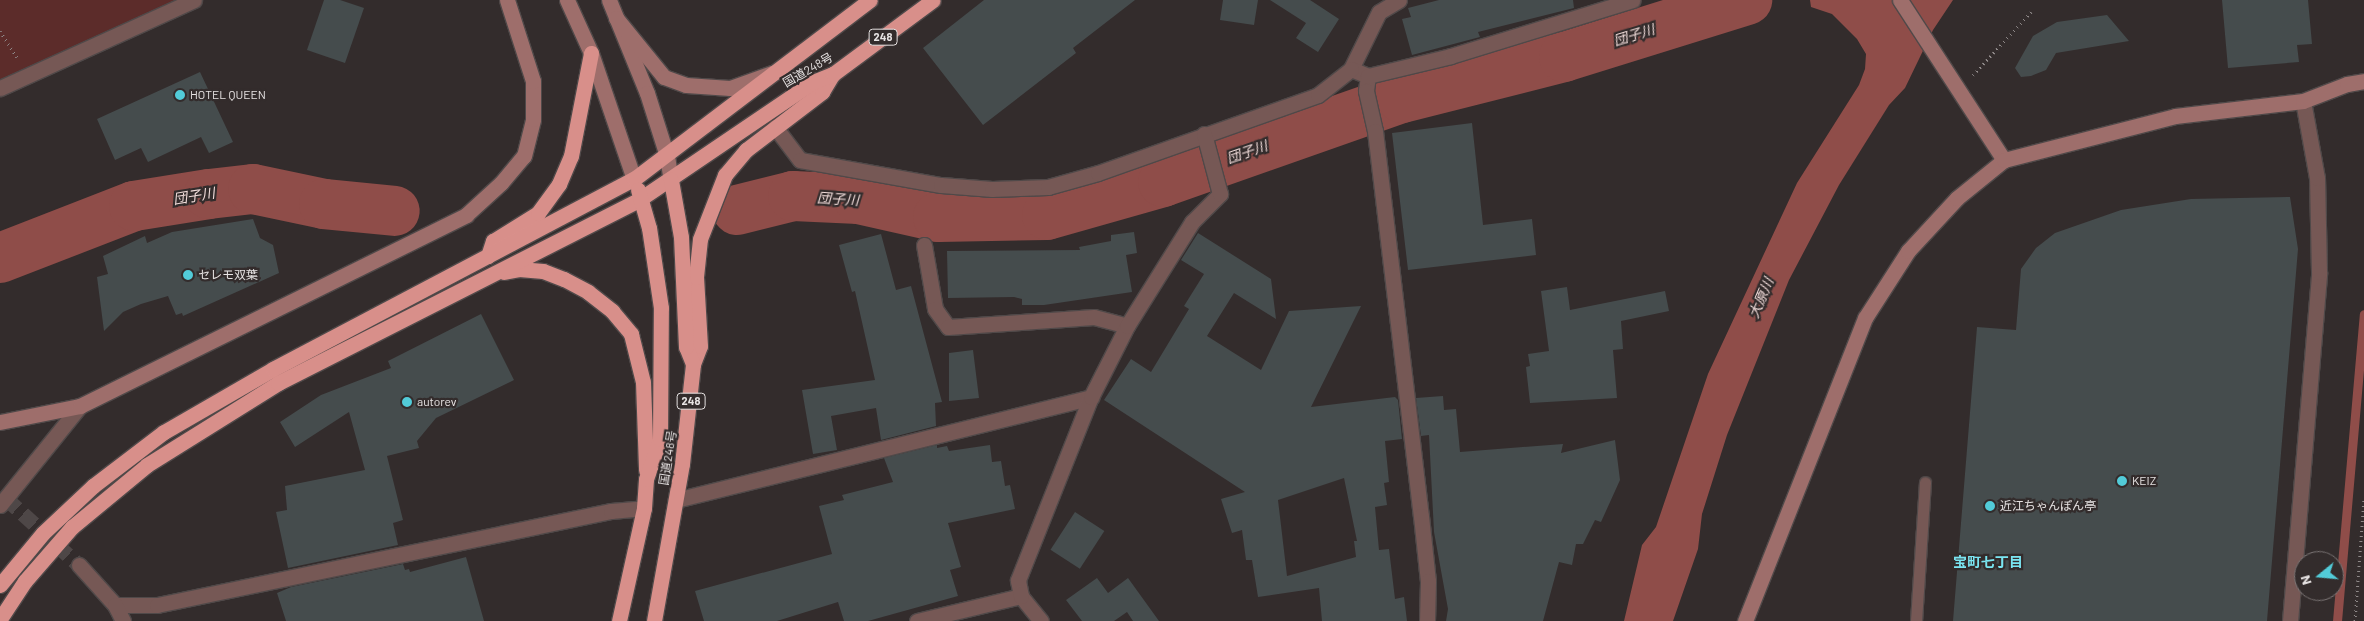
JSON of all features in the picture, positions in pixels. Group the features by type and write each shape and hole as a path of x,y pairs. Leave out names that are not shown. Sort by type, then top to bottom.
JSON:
{"highway":[{"name":"国道248号","path":"619,621 644,508 646,479 660,439 661,308 649,228 634,179 667,156 870,0"},
{"name":"国道248号","path":"640,199 671,180 813,82 833,74 933,0"},
{"path":"488,256 493,241 538,213 559,184 571,156 591,53"},
{"name":"248","path":"693,364 700,346 696,277 700,239 707,215 725,175 746,150 822,92 833,74"},
{"path":"0,585 50,526 93,486 164,432 273,369 634,179"},
{"name":"国道248号","path":"654,621 691,403 693,364 686,347 681,237 671,180"},
{"path":"0,619 25,581 72,527 148,465 278,384 640,199"},
{"path":"489,275 519,269 543,271 564,279 588,292 612,311 631,334 643,382 646,479"}],"street":[{"path":"0,88 194,0"},
{"path":"0,422 80,406 415,242 466,215 501,183 524,156 532,119 533,81 507,0"},
{"path":"567,0 591,53 634,179"},
{"path":"609,0 647,93 667,156 671,180"},
{"path":"774,127 800,160 941,184 992,188 1048,188 1318,95 1351,69 1379,12 1399,0"},
{"path":"1367,84 1633,0"},
{"path":"1900,0 2004,160"},
{"path":"616,18 664,77 686,85 730,88 781,69"},
{"path":"1351,69 1367,84 1375,131 1428,581 1427,621"},
{"path":"1745,621 1865,318 1908,251 1957,198 2004,160 2175,116 2303,101 2358,82"},
{"path":"2290,621 2319,272 2317,178 2303,101"},
{"path":"1041,621 1021,596 1018,580 1091,397 1127,326 1192,222 1220,194 1204,134"},
{"path":"924,245 934,309 948,327 1094,317 1127,326"},
{"path":"676,500 1091,397"},
{"path":"0,505 80,406"},
{"path":"115,605 157,604 611,511 644,508"},
{"path":"80,565 115,605 123,621"},
{"path":"917,621 1021,596"}],"lane":[{"path":"1916,621 1925,482"}],"path":[{"path":"1970,79 2031,12"},
{"path":"0,31 20,62"},
{"path":"2355,621 2364,498"}],"shaded area":[{"path":"0,0 178,0 0,80"}],"water":[{"name":"大原川","path":"1810,0 1953,0 1933,30 1905,88 1889,105 1839,185 1789,280 1727,435 1702,514 1698,549 1673,621 1624,621 1642,545 1656,527 1708,374 1797,183 1859,85 1865,69 1866,54 1857,39 1832,14 1811,7"}],"building":[{"path":"324,0 340,0 364,8 345,63 307,50"},
{"path":"984,0 1135,0 1073,48 1076,53 983,125 923,48"},
{"path":"1223,0 1258,0 1254,25 1220,20"},
{"path":"1270,0 1310,0 1339,19 1318,52 1296,38 1306,23"},
{"path":"1439,0 1573,0 1574,8 1478,32 1480,37 1412,55 1402,19 1411,17 1408,8"},
{"path":"2222,0 2308,0 2312,44 2297,45 2299,62 2228,68"},
{"path":"2107,15 2129,41 2056,53 2046,70 2031,76 2021,77 2015,68 2033,36 2057,22"},
{"name":"HOTEL QUEEN","path":"200,72 233,142 209,153 201,137 148,162 141,148 115,160 97,119"},
{"path":"1472,123 1483,225 1532,219 1536,255 1408,270 1392,133"},
{"name":"KEIZ","path":"2290,197 2298,249 2267,621 1953,621 1977,327 2016,330 2021,269 2036,248 2055,233 2121,210 2191,199"},
{"name":"セレモ双葉","path":"253,219 260,238 273,245 279,273 183,316 182,313 176,315 168,296 141,304 123,312 104,331 97,277 108,274 103,256 145,236 147,243 172,232"},
{"path":"1134,232 1137,253 1126,255 1132,292 1044,305 1022,305 1022,299 1014,297 948,298 947,251 1080,250 1079,247 1111,241 1111,235"},
{"path":"1198,233 1271,279 1276,319 1234,293 1207,336 1261,370 1289,311 1361,306 1311,407 1395,397 1398,400 1402,439 1385,441 1389,482 1384,483 1387,505 1375,507 1379,550 1389,549 1395,599 1404,597 1407,621 1322,621 1319,588 1258,597 1252,560 1246,560 1242,530 1232,533 1221,499 1245,492 1104,400 1131,359 1151,372 1189,309 1184,306 1204,274 1181,260","holes":["1344,478 1357,541 1354,541 1356,557 1287,576 1278,500"]},
{"path":"881,234 896,290 911,286 942,402 935,403 936,426 881,440 876,408 831,416 837,450 813,454 802,390 875,380 855,291 852,292 839,245"},
{"path":"1567,287 1570,310 1665,291 1669,311 1621,321 1623,349 1613,350 1617,398 1530,403 1526,367 1530,366 1528,354 1549,351 1541,291"},
{"path":"481,314 514,380 436,418 417,441 419,448 387,456 403,520 393,523 398,545 288,568 276,512 287,510 285,486 365,470 349,412 295,447 280,422 321,395 391,368 388,361"},
{"path":"973,350 979,398 949,401 949,353"},
{"path":"1443,396 1444,410 1456,409 1460,452 1563,444 1561,453 1615,440 1620,480 1601,522 1595,520 1583,544 1576,544 1572,565 1559,562 1543,621 1446,621 1448,609 1434,532 1429,435 1421,436 1416,398"},
{"path":"937,445 937,448 947,446 949,451 990,445 992,462 1001,461 1005,486 1010,485 1015,509 948,523 961,567 950,570 958,596 868,621 844,621 838,602 777,621 704,621 695,591 832,554 819,506 844,500 842,495 893,482 884,458"},
{"path":"1075,512 1104,531 1080,569 1050,550"},
{"path":"466,557 484,621 286,621 277,593 291,587 403,564 405,570 409,569 410,572"},
{"path":"1097,578 1108,593 1128,578 1159,621 1133,621 1127,612 1114,621 1082,621 1066,600"}],"waterway":[{"name":"団子川","path":"737,210 793,196 859,199 938,217 1047,215 1163,182 1402,98 1564,57 1747,0"},
{"name":"団子川","path":"0,258 134,206 209,194 253,189 324,204 395,211"},
{"path":"2337,621 2364,314"}],"tunnel":[{"path":"6,498 79,565"}],"place":[{"name":"HOTEL QUEEN","path":"180,95"},
{"name":"セレモ双葉","path":"188,275"},
{"name":"autorev","path":"407,402"},
{"name":"KEIZ","path":"2122,481"},
{"name":"近江ちゃんぽん亭","path":"1990,506"}],"district":[{"name":"宝町七丁目","path":"1988,562"}]}
